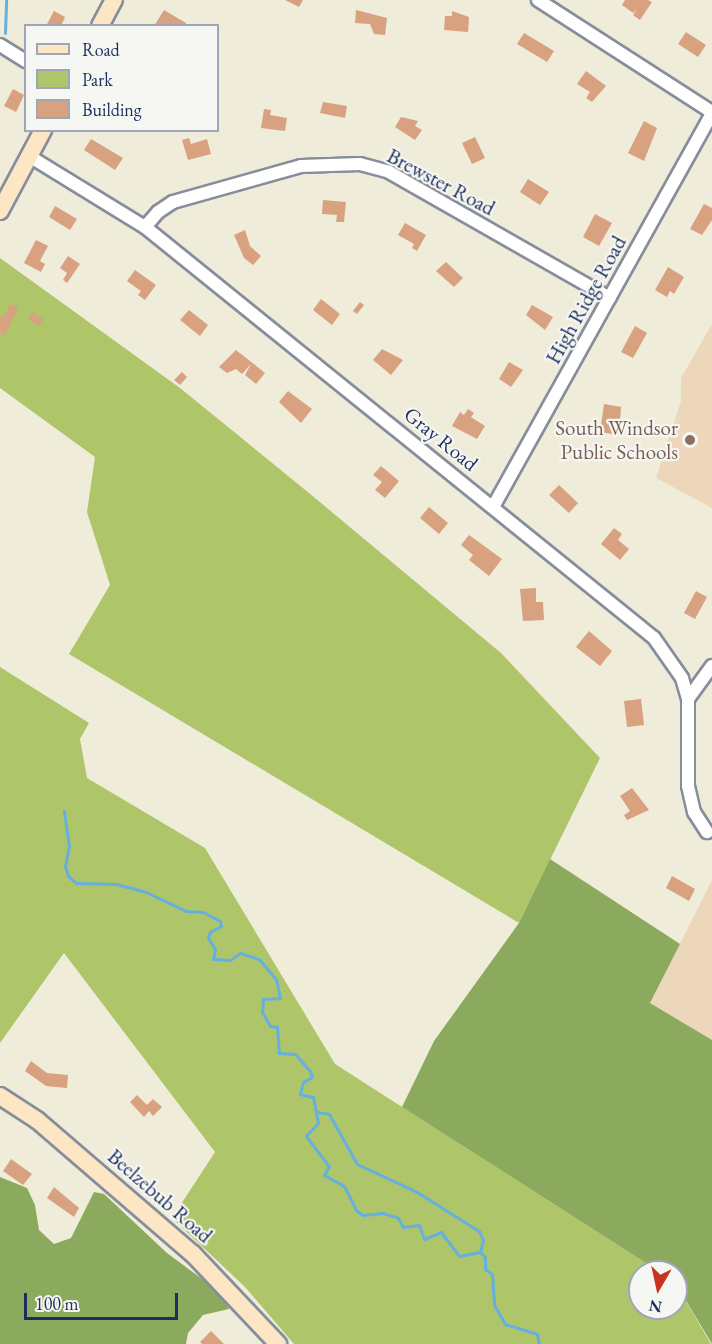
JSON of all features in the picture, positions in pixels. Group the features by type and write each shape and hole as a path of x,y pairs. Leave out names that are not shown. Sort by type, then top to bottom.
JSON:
{"street":[{"path":"101,24 114,0"},
{"path":"538,0 712,113"},
{"path":"0,45 24,60"},
{"name":"High Ridge Road","path":"493,507 712,113"},
{"path":"0,211 42,132"},
{"name":"Gray Road","path":"29,156 145,227 654,638 682,678 688,699 688,786 694,812 707,832"},
{"name":"Brewster Road","path":"145,227 158,212 183,199 301,165 360,164 389,172 610,298"},
{"path":"688,699 712,666"},
{"name":"Beelzebub Road","path":"0,1096 37,1120 193,1254 278,1344"}],"shaded area":[{"name":"South Windsor Public Schools","path":"712,324 712,508 656,478 681,401 681,378"},
{"path":"712,880 712,1040 650,1003"}],"green space":[{"path":"0,258 180,388 501,653 600,758 519,923 69,654 110,585 87,512 95,457 0,388"},
{"path":"0,667 89,723 80,739 87,778 205,848 335,1064 641,1260 628,1260 628,1320 688,1320 688,1305 711,1344 294,1344 245,1287 172,1218 215,1152 64,953 0,1043"},
{"path":"550,859 680,944 650,1003 712,1040 712,1344 688,1304 688,1260 641,1260 402,1107 434,1041 519,923"},
{"path":"0,1177 27,1188 35,1205 39,1230 54,1244 71,1238 94,1192 104,1194 167,1253 221,1293 229,1309 203,1315 188,1333 186,1344 0,1344"}],"building":[{"path":"285,0 303,0 299,7"},
{"path":"625,0 652,2 640,20 633,15 637,9 633,13 622,5"},
{"path":"164,10 186,23 186,24 155,24"},
{"path":"356,10 387,18 385,35 374,34 370,24 355,23"},
{"path":"54,11 65,17 62,24 47,24"},
{"path":"452,11 469,17 468,32 444,30 445,16 452,16"},
{"path":"686,32 706,45 698,57 678,44"},
{"path":"524,33 554,51 547,62 517,44"},
{"path":"586,71 606,86 592,102 586,98 590,92 577,84"},
{"path":"13,89 24,95 16,112 4,106"},
{"path":"323,102 347,106 345,118 320,113"},
{"path":"264,109 271,110 270,115 287,118 285,131 261,128"},
{"path":"401,117 418,121 415,126 422,130 415,140 395,127"},
{"path":"644,121 657,128 644,161 628,153"},
{"path":"475,137 485,158 472,164 462,143"},
{"path":"189,138 191,144 207,139 211,154 188,160 182,140"},
{"path":"91,139 123,158 115,170 84,150"},
{"path":"528,179 549,192 540,205 520,192"},
{"path":"323,200 346,202 344,222 336,222 337,215 322,214"},
{"path":"704,204 712,208 712,220 702,235 690,229"},
{"path":"55,206 77,219 70,230 49,217"},
{"path":"595,214 612,223 599,246 583,237"},
{"path":"405,223 426,235 417,251 412,248 414,244 398,235"},
{"path":"245,230 250,246 261,256 253,265 244,258 234,235"},
{"path":"36,240 48,246 40,261 45,264 41,272 24,263"},
{"path":"68,256 80,264 67,283 63,280 67,273 60,268"},
{"path":"446,262 463,278 454,287 436,271"},
{"path":"668,267 684,277 674,294 670,291 667,297 655,290"},
{"path":"135,270 156,285 145,300 138,295 141,291 127,281"},
{"path":"321,299 340,314 332,325 313,310"},
{"path":"360,302 364,305 357,314 353,311"},
{"path":"10,304 18,308 5,335 0,333 0,316 3,318"},
{"path":"532,305 553,317 545,330 526,315"},
{"path":"189,310 208,325 200,336 180,320"},
{"path":"32,312 43,319 39,326 28,319"},
{"path":"635,326 647,333 633,358 621,352"},
{"path":"382,349 403,360 391,375 373,360"},
{"path":"236,350 265,373 256,384 245,375 251,364 242,374 236,369 227,373 219,367"},
{"path":"509,362 523,370 511,387 499,379"},
{"path":"182,372 187,377 180,385 174,380"},
{"path":"288,391 312,409 301,423 279,402"},
{"path":"604,404 621,407 619,435 600,432"},
{"path":"468,409 474,413 471,417 485,426 477,439 452,426 460,412 464,415"},
{"path":"381,466 399,481 385,498 375,490 382,482 373,475"},
{"path":"559,485 578,503 569,513 549,495"},
{"path":"429,507 448,523 439,534 420,518"},
{"path":"614,528 622,534 618,540 629,549 620,560 601,544"},
{"path":"469,535 502,559 489,576 469,560 473,555 461,545"},
{"path":"536,588 536,602 543,602 544,620 523,621 520,589"},
{"path":"696,591 707,597 695,619 684,613"},
{"path":"589,631 612,651 600,666 576,647"},
{"path":"641,699 644,725 627,727 624,701"},
{"path":"632,788 649,810 627,820 624,815 630,811 620,796"},
{"path":"672,876 695,889 689,901 666,888"},
{"path":"31,1061 47,1073 68,1075 67,1088 46,1086 25,1071"},
{"path":"137,1095 147,1105 153,1099 162,1107 153,1116 149,1111 144,1117 130,1102"},
{"path":"11,1159 32,1174 23,1185 3,1171"},
{"path":"54,1187 79,1208 74,1217 47,1198"},
{"path":"211,1331 224,1344 202,1344 200,1342"}],"waterway":[{"path":"5,33 6,0"},
{"path":"64,811 69,846 65,866 68,876 76,883 116,884 146,892 186,911 203,912 220,921 221,926 210,932 208,938 215,949 213,959 230,960 240,953 259,959 276,979 280,998 263,999 262,1012 270,1026 277,1027 279,1053 295,1054 310,1071 312,1077 303,1082 300,1094 313,1097 318,1123 306,1136 329,1166 324,1175 344,1186 357,1211 363,1215 383,1213 398,1218 403,1227 419,1225 424,1239 441,1232 459,1256 480,1252"},
{"path":"317,1112 329,1114 357,1164 417,1192 479,1231 483,1240 480,1252"},
{"path":"480,1252 485,1257 485,1269 492,1274 494,1305 505,1324 537,1334 539,1344"}],"place":[{"name":"South Windsor Public Schools","path":"690,440"}]}
